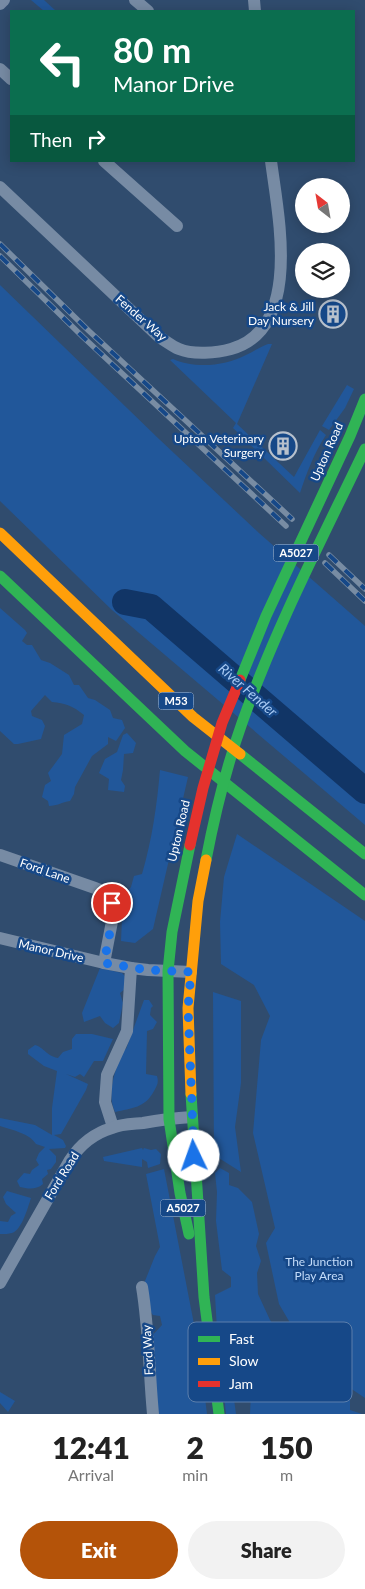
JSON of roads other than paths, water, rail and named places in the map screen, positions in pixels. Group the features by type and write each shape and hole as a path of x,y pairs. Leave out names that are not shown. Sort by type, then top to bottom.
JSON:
{"main road":[{"name":"Upton Road","path":"204,1297 180,1193 169,1119 168,971 172,932 189,847 212,754 243,670 266,616 350,436 365,399"},
{"name":"Upton Road","path":"207,1322 192,1117 188,1008 198,901 218,800 229,761 257,682 365,449"},
{"name":"M53","path":"0,533 193,717 365,854"},
{"name":"M53","path":"0,576 185,750 365,895"}],"street":[{"path":"0,4 4,0"},
{"path":"135,0 147,10"},
{"path":"0,69 10,78"},
{"path":"105,162 177,226"},
{"name":"Fender Way","path":"0,187 159,337 180,350 202,353 222,352 241,346 256,336 269,318 278,292 282,262 271,162"},
{"name":"Ford Lane","path":"0,856 95,888 108,896 114,911 104,963"},
{"name":"Manor Drive","path":"0,938 132,968 191,972"},
{"path":"113,1127 106,1102 107,1075 127,1031 132,968"},
{"name":"Ford Road","path":"0,1283 76,1151 97,1134 113,1127 192,1117"},
{"name":"Ford Way","path":"142,1287 153,1414"}],"waterway":[{"name":"River Fender","path":"125,602 151,607 365,791"}],"railway":[{"path":"0,244 89,331 292,519"},
{"path":"0,256 83,337 286,526"},
{"path":"329,555 365,589"},
{"path":"325,563 365,601"}],"place":[{"name":"Jack & Jill Day Nursery","path":"333,314"},
{"name":"Upton Veterinary Surgery","path":"283,446"}],"park label":[{"name":"The Junction Play Area","path":"319,1269"}]}
